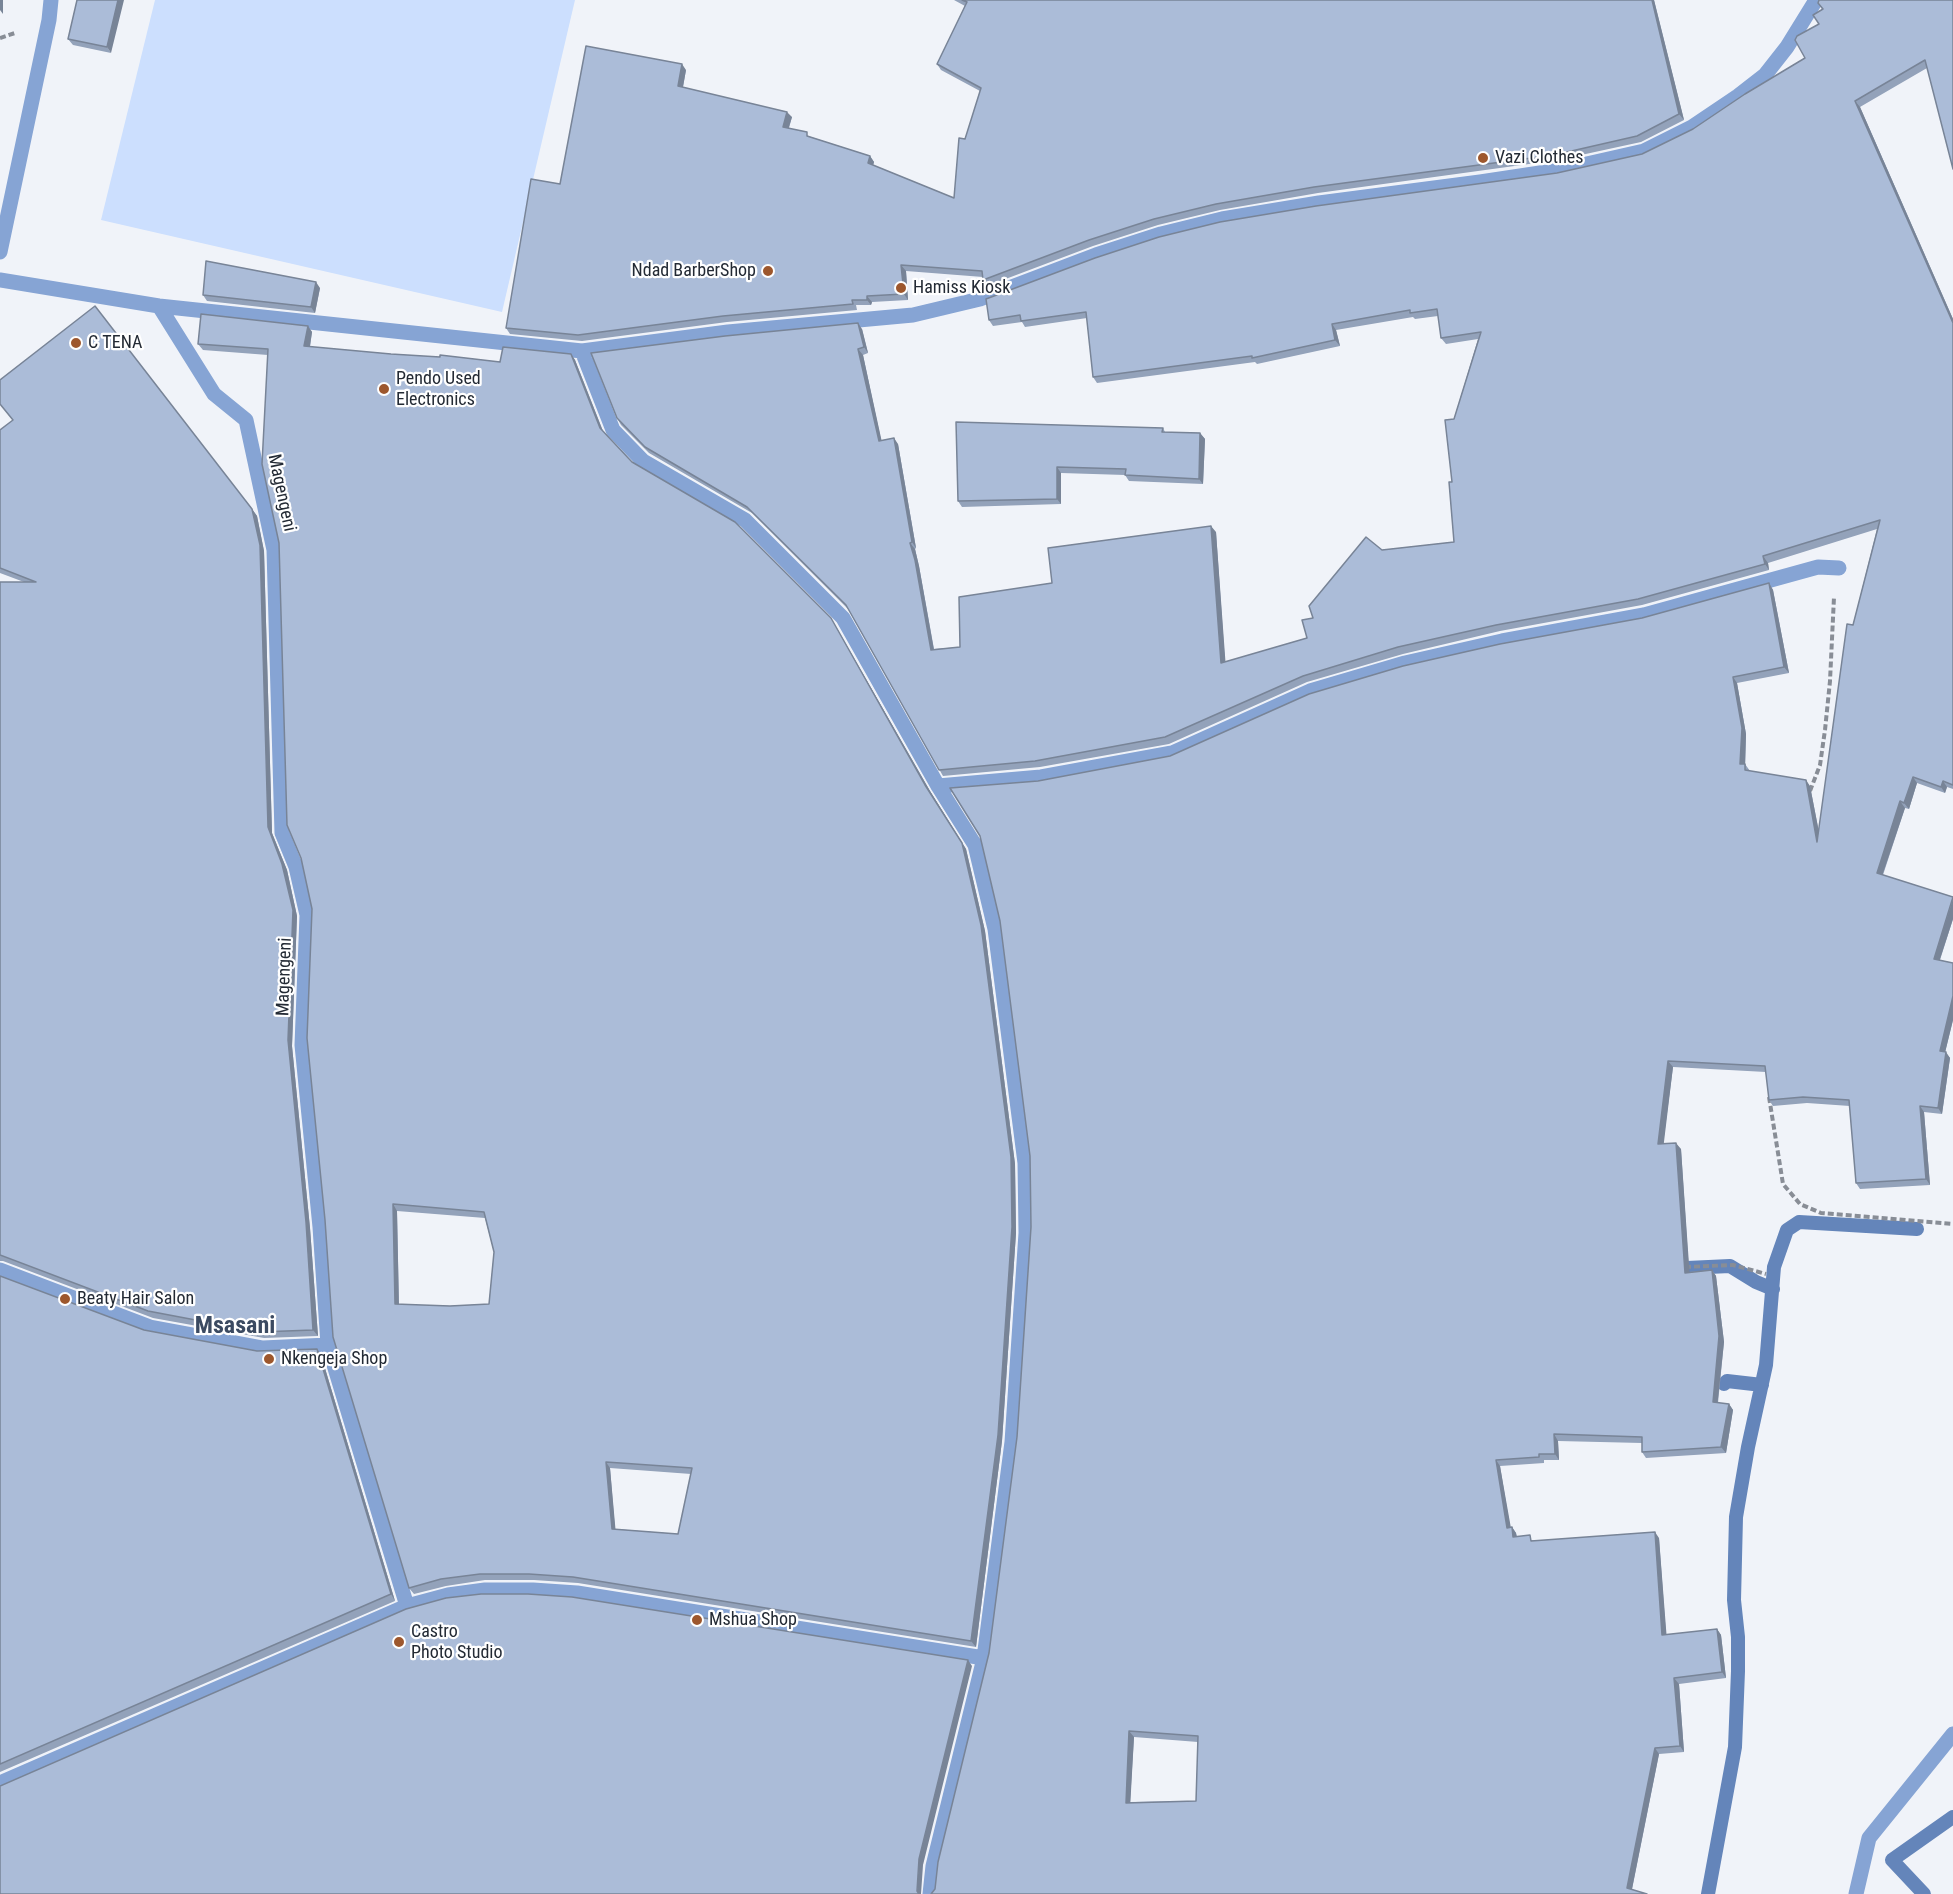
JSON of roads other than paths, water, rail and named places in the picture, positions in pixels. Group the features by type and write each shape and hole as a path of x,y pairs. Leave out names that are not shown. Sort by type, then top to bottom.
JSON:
{"street":[{"path":"0,252 49,20 51,0"},
{"path":"0,280 159,306 582,351 728,332 913,315 980,299 1095,255 1161,234 1222,219 1319,202 1560,170 1644,151 1692,127 1765,75 1787,47 1816,0"},
{"name":"Magengeni","path":"159,306 214,394 246,420 274,550 282,832 296,867 307,915 302,1045 320,1227 328,1345 407,1606"},
{"path":"582,351 613,430 644,461 745,520 843,618 938,786 975,845 995,929 1025,1163 1026,1233 1012,1442 984,1658 933,1866 930,1894"},
{"path":"938,786 1041,777 1172,753 1310,691 1405,663 1502,641 1644,615 1818,567 1839,568"},
{"path":"0,1270 150,1327 263,1348 328,1345"},
{"path":"0,1782 407,1606 448,1595 485,1590 577,1593 984,1658"},
{"path":"1856,1894 1869,1838 1953,1734"}],"waterway":[{"path":"1708,1894 1735,1747 1738,1671 1738,1637 1734,1600 1736,1517 1766,1365 1774,1267 1787,1230 1799,1222 1917,1229"},
{"path":"1676,1274 1687,1268 1730,1266 1756,1282 1773,1289"},
{"path":"1724,1384 1727,1381 1762,1385"},
{"path":"1924,1894 1892,1860 1953,1817"}],"place":[{"name":"Vazi Clothes","path":"1483,158"},
{"name":"Ndad BarberShop","path":"768,271"},
{"name":"Hamiss Kiosk","path":"901,288"},
{"name":"C TENA","path":"76,343"},
{"name":"Pendo Used Electronics","path":"384,389"},
{"name":"Beaty Hair Salon","path":"65,1299"},
{"name":"Nkengeja Shop","path":"269,1359"},
{"name":"Mshua Shop","path":"697,1620"},
{"name":"Castro Photo Studio","path":"399,1642"}],"district":[{"name":"Msasani","path":"235,1327"}]}
